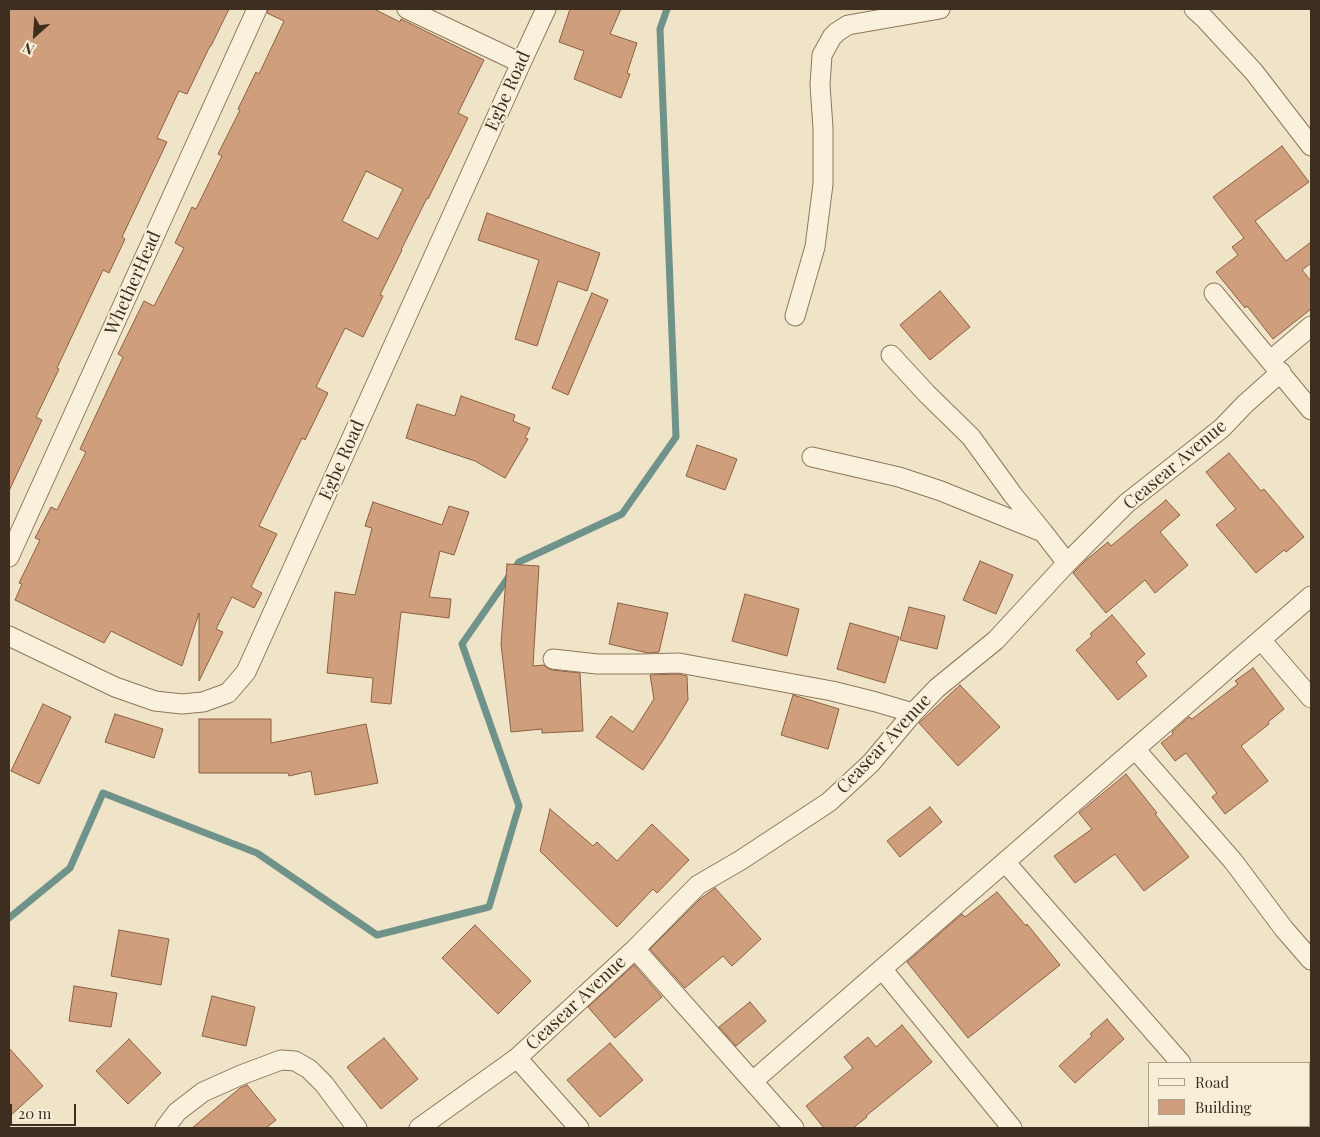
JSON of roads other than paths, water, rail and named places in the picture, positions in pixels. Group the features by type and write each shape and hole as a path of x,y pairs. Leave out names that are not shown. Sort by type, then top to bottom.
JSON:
{"street":[{"name":"WhetherHead","path":"9,557 257,9"},
{"path":"407,9 521,63"},
{"name":"Egbe Road","path":"9,636 115,687 155,701 182,704 203,702 228,693 246,672 546,9"},
{"path":"795,316 815,247 823,184 823,128 820,86 822,55 832,37 848,25 940,9"},
{"path":"1194,9 1254,72 1311,146"},
{"path":"1214,293 1311,410"},
{"name":"Ceasear Avenue","path":"419,1128 517,1058 635,949 698,885 741,860 829,802 871,763 913,713 937,688 996,640 1067,563 1127,503 1222,428 1245,404 1311,326"},
{"path":"890,355 971,437 1012,495 1067,563"},
{"path":"812,457 899,477 941,491 1043,532"},
{"path":"753,1081 1311,596"},
{"path":"1261,640 1311,698"},
{"path":"553,659 597,664 679,663 832,691 913,713"},
{"path":"1135,749 1233,861 1284,929 1311,960"},
{"path":"1005,862 1180,1062"},
{"path":"635,949 794,1128"},
{"path":"882,969 1012,1128"},
{"path":"517,1058 579,1128"},
{"path":"165,1128 177,1112 203,1092 281,1060 295,1061 309,1068 324,1084 357,1128"}],"waterway":[{"path":"9,918 70,868 103,793 257,853 377,935 489,907 519,806 462,644 519,562 622,514 676,437 660,29 667,9"}]}
